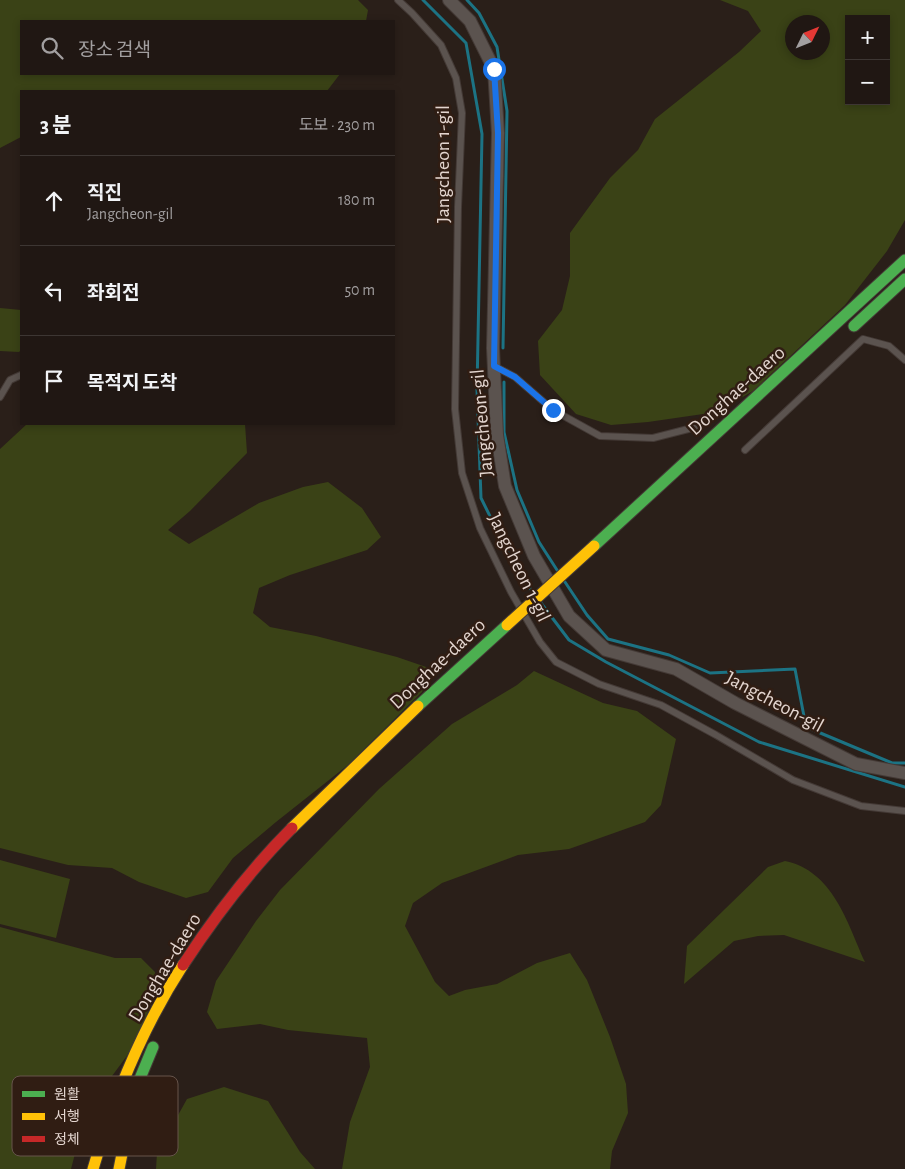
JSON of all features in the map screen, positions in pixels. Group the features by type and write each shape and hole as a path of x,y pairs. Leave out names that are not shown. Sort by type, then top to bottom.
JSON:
{"main road":[{"name":"Donghae-daero","path":"597,550 905,260"},
{"path":"848,332 905,279"},
{"path":"511,628 597,550 666,496"},
{"name":"Donghae-daero","path":"244,900 274,861 334,798 511,628"},
{"name":"Donghae-daero","path":"126,1076 162,1001 210,926 252,870 359,762 511,628"},
{"name":"Donghae-daero","path":"141,1076 158,1037"},
{"path":"83,1169 87,1156"},
{"name":"Donghae-daero","path":"93,1169 97,1156"},
{"name":"Donghae-daero","path":"109,1161 111,1156"},
{"path":"119,1169 122,1156"}],"street":[{"name":"Jangcheon-gil","path":"449,0 470,21 494,69 498,133 494,366 497,435 505,486 534,556 570,616 606,650 676,669 735,703 856,764 905,773"}],"lane":[{"name":"Jangcheon 1-gil","path":"398,0 412,12 441,45 456,78 462,113 458,207 455,409 462,473 480,528 540,642 556,662 599,684 661,705 716,734 793,780 861,806 905,811"},
{"path":"745,450 863,339 889,346 905,360"},
{"path":"494,366 515,377 553,410 600,436 653,438 700,426"},
{"path":"0,397 10,380 20,375"}],"green space":[{"path":"0,0 358,0 368,10 366,20 20,20 20,75 339,75 328,90 20,90 20,138 0,148"},
{"path":"720,0 905,0 905,220 887,251 845,305 753,391 717,412 648,422 611,425 576,414 540,375 538,341 562,310 570,276 570,233 610,178 638,150 655,119 739,52 761,31 748,11"},
{"path":"0,308 20,310 20,351 0,351"},
{"path":"26,425 245,425 247,453 190,511 168,530 189,544 259,503 303,487 328,482 362,508 381,537 367,550 290,575 259,588 253,613 270,627 316,636 397,657 432,669 422,692 348,765 233,858 208,892 186,898 139,882 112,868 68,865 0,848 0,449"},
{"path":"534,671 603,703 637,711 676,739 661,805 645,822 569,849 518,855 442,883 413,903 405,926 435,982 449,996 465,990 497,984 537,963 570,953 587,980 610,1037 626,1084 628,1113 612,1151 610,1169 342,1169 350,1122 370,1067 367,1038 288,1030 260,1024 217,1029 207,1012 216,981 256,921 280,890 379,789 452,724 517,685"},
{"path":"0,860 70,879 56,938 0,924"},
{"path":"785,861 815,875 827,887 844,915 865,962 784,935 758,936 734,941 684,984 687,946 768,867"},
{"path":"0,927 115,958 141,958 155,972 153,1000 132,1049 112,1076 12,1076 12,1156 74,1156 71,1169 0,1169"},
{"path":"224,1087 268,1101 300,1152 315,1169 156,1169 157,1156 178,1156 178,1115 187,1099"}],"waterway":[{"path":"423,0 466,43 482,134 477,390 481,498 516,569 533,592"},
{"path":"467,0 479,13 497,47 507,111 503,348"},
{"path":"504,382 504,432 517,490 539,542 557,570"},
{"path":"565,582 587,615 608,639 669,655 710,673 795,669 806,727 892,763 905,763"},
{"path":"541,603 569,640 606,662 759,742 905,787"}],"traffic: fast":[{"path":"594,546 905,260"},
{"path":"854,326 905,279"},
{"path":"418,706 507,625"},
{"path":"141,1076 153,1047"}],"traffic: slow":[{"path":"507,625 594,546"},
{"path":"292,828 418,706"},
{"path":"125,1076 155,1013 183,965"},
{"path":"93,1169 97,1156"},
{"path":"119,1169 122,1156"}],"traffic: jam":[{"path":"183,965 234,894 292,828"}],"route":[{"path":"494,69 498,133 494,366 515,377 553,410"}]}
